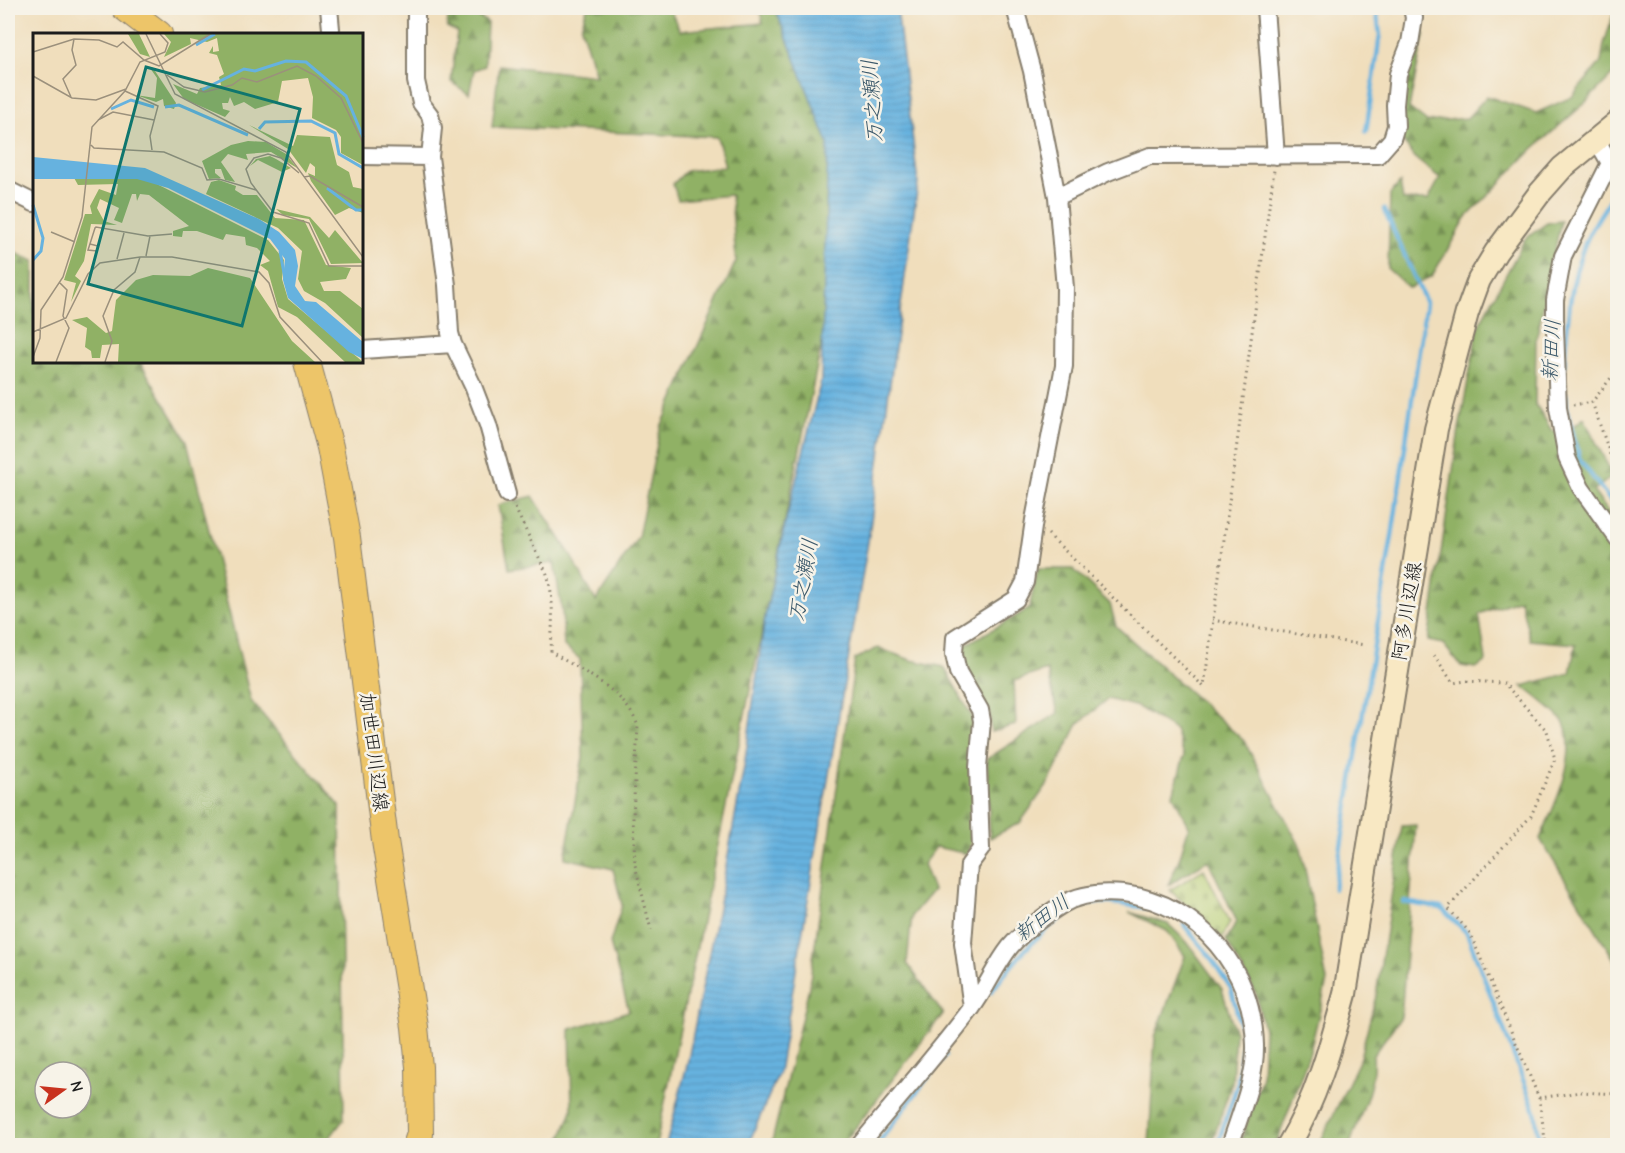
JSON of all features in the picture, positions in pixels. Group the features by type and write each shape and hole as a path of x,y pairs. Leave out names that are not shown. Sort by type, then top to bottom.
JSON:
{"main road":[{"path":"125,8 158,33"},
{"name":"阿多川辺線","path":"1288,1146 1315,1089 1345,994 1436,429 1467,313 1479,280 1520,218 1562,168 1617,122"},
{"name":"加世田川辺線","path":"307,363 330,447 347,537 385,841 415,1027 419,1067 420,1134 416,1146"}],"street":[{"path":"329,8 331,29"},
{"path":"416,8 416,81 421,103 430,115 433,128 430,157 453,344 488,425 507,494"},
{"path":"972,1008 963,943 969,865 981,849 978,767 982,721 980,710 958,672 954,654 955,638 1016,599 1024,582 1064,366 1065,288 1057,197 1032,71 1015,8"},
{"path":"1266,8 1276,156"},
{"path":"1057,197 1108,172 1150,156 1378,155 1392,139 1396,126 1395,105 1398,74 1410,43 1414,18 1412,8"},
{"path":"1596,140 1610,163 1563,256 1555,300 1558,408 1567,458 1581,488 1617,539"},
{"path":"363,156 430,157"},
{"path":"8,190 33,202"},
{"path":"363,350 453,344"},
{"path":"859,1146 972,1008 1010,947 1034,924 1065,903 1103,892 1159,902 1196,922 1211,936 1230,960 1244,986 1255,1045 1250,1081 1230,1146"}],"path":[{"path":"1034,520 1203,687 1276,156"},
{"path":"1584,403 1592,402 1617,369"},
{"path":"1592,402 1611,456 1617,465"},
{"path":"507,494 548,574 553,597 551,652 617,693 633,712 638,726 633,817 635,865 651,930"},
{"path":"1212,620 1364,645"},
{"path":"1434,655 1453,683 1465,681 1504,683 1547,730 1555,759 1531,816 1448,908 1470,933 1539,1098 1546,1146"},
{"path":"1539,1098 1581,1092 1617,1094"}],"green space":[{"path":"449,8 474,8 474,14 487,22 485,66 474,70 469,94 451,82 457,32 447,27"},
{"path":"587,8 674,8 672,14 680,31 763,23 759,8 847,8 861,153 656,1145 559,1145 572,1110 570,1029 629,1011 610,943 622,905 613,869 565,858 583,757 580,659 564,646 562,611 554,563 509,569 498,505 533,496 596,601 638,537 660,429 736,261 731,195 678,200 673,184 686,171 725,166 717,137 492,127 499,65 596,76 581,27"},
{"path":"1416,8 1421,8 1424,35 1409,108 1427,122 1467,118 1487,96 1536,113 1572,97 1601,62 1614,12 1617,16 1617,70 1584,104 1533,149 1466,218 1432,276 1409,288 1388,269 1390,194 1400,183 1403,200 1428,200 1440,178 1417,160 1400,138 1404,85 1419,35"},
{"path":"1561,221 1536,340 1535,403 1552,431 1568,431 1584,418 1613,476 1593,491 1617,524 1617,964 1540,839 1563,782 1569,751 1568,736 1561,719 1522,686 1570,673 1576,644 1530,640 1520,599 1479,614 1486,661 1476,668 1461,666 1443,644 1428,641 1459,429 1478,327 1525,239 1547,223"},
{"path":"8,250 33,261 33,363 141,363 187,441 251,701 340,806 344,1119 324,1145 8,1145"},
{"path":"1038,569 1073,569 1110,604 1116,626 1244,741 1301,848 1327,981 1309,1055 1278,1139 1273,1145 1240,1145 1262,1076 1264,1030 1256,993 1226,940 1237,922 1208,860 1168,885 1180,857 1189,826 1173,795 1184,756 1175,730 1138,707 1108,699 1078,724 1049,782 1020,823 990,838 987,759 1058,713 1047,670 1014,681 1016,725 991,732 990,713 963,666 963,646 1029,609"},
{"path":"878,648 911,660 944,667 975,722 971,842 968,854 936,847 923,864 933,890 912,915 907,963 943,1014 842,1145 771,1146 809,987 855,659"},
{"path":"1416,825 1401,1017 1373,1055 1369,1090 1350,1145 1319,1145 1359,1061 1376,996 1402,826"},
{"path":"1204,869 1230,922 1222,938 1170,890"},
{"path":"1129,912 1168,924 1187,942 1222,989 1235,1033 1232,1082 1211,1145 1149,1145 1155,1037 1185,956 1167,931"}],"water":[{"name":"万之瀬川","path":"775,8 897,8 918,183 868,542 779,1072 748,1145 666,1145 687,1065 722,888 744,767 765,617 785,524 821,381 828,143"}],"waterway":[{"path":"1366,132 1380,35 1376,8"},
{"name":"新田川","path":"1564,366 1570,301 1581,254 1594,226 1618,187"},
{"path":"1334,889 1393,530 1426,303 1384,209"},
{"name":"新田川","path":"1566,395 1567,411 1580,460 1618,511"},
{"name":"新田川","path":"991,992 1034,941 1060,918 1075,909 1095,902 1153,909"},
{"path":"1404,902 1441,908 1467,933 1535,1111 1540,1146"},
{"name":"新田川","path":"1184,925 1209,955 1231,988 1243,1036 1238,1083 1217,1146"},
{"name":"新田川","path":"876,1146 945,1055"}]}
